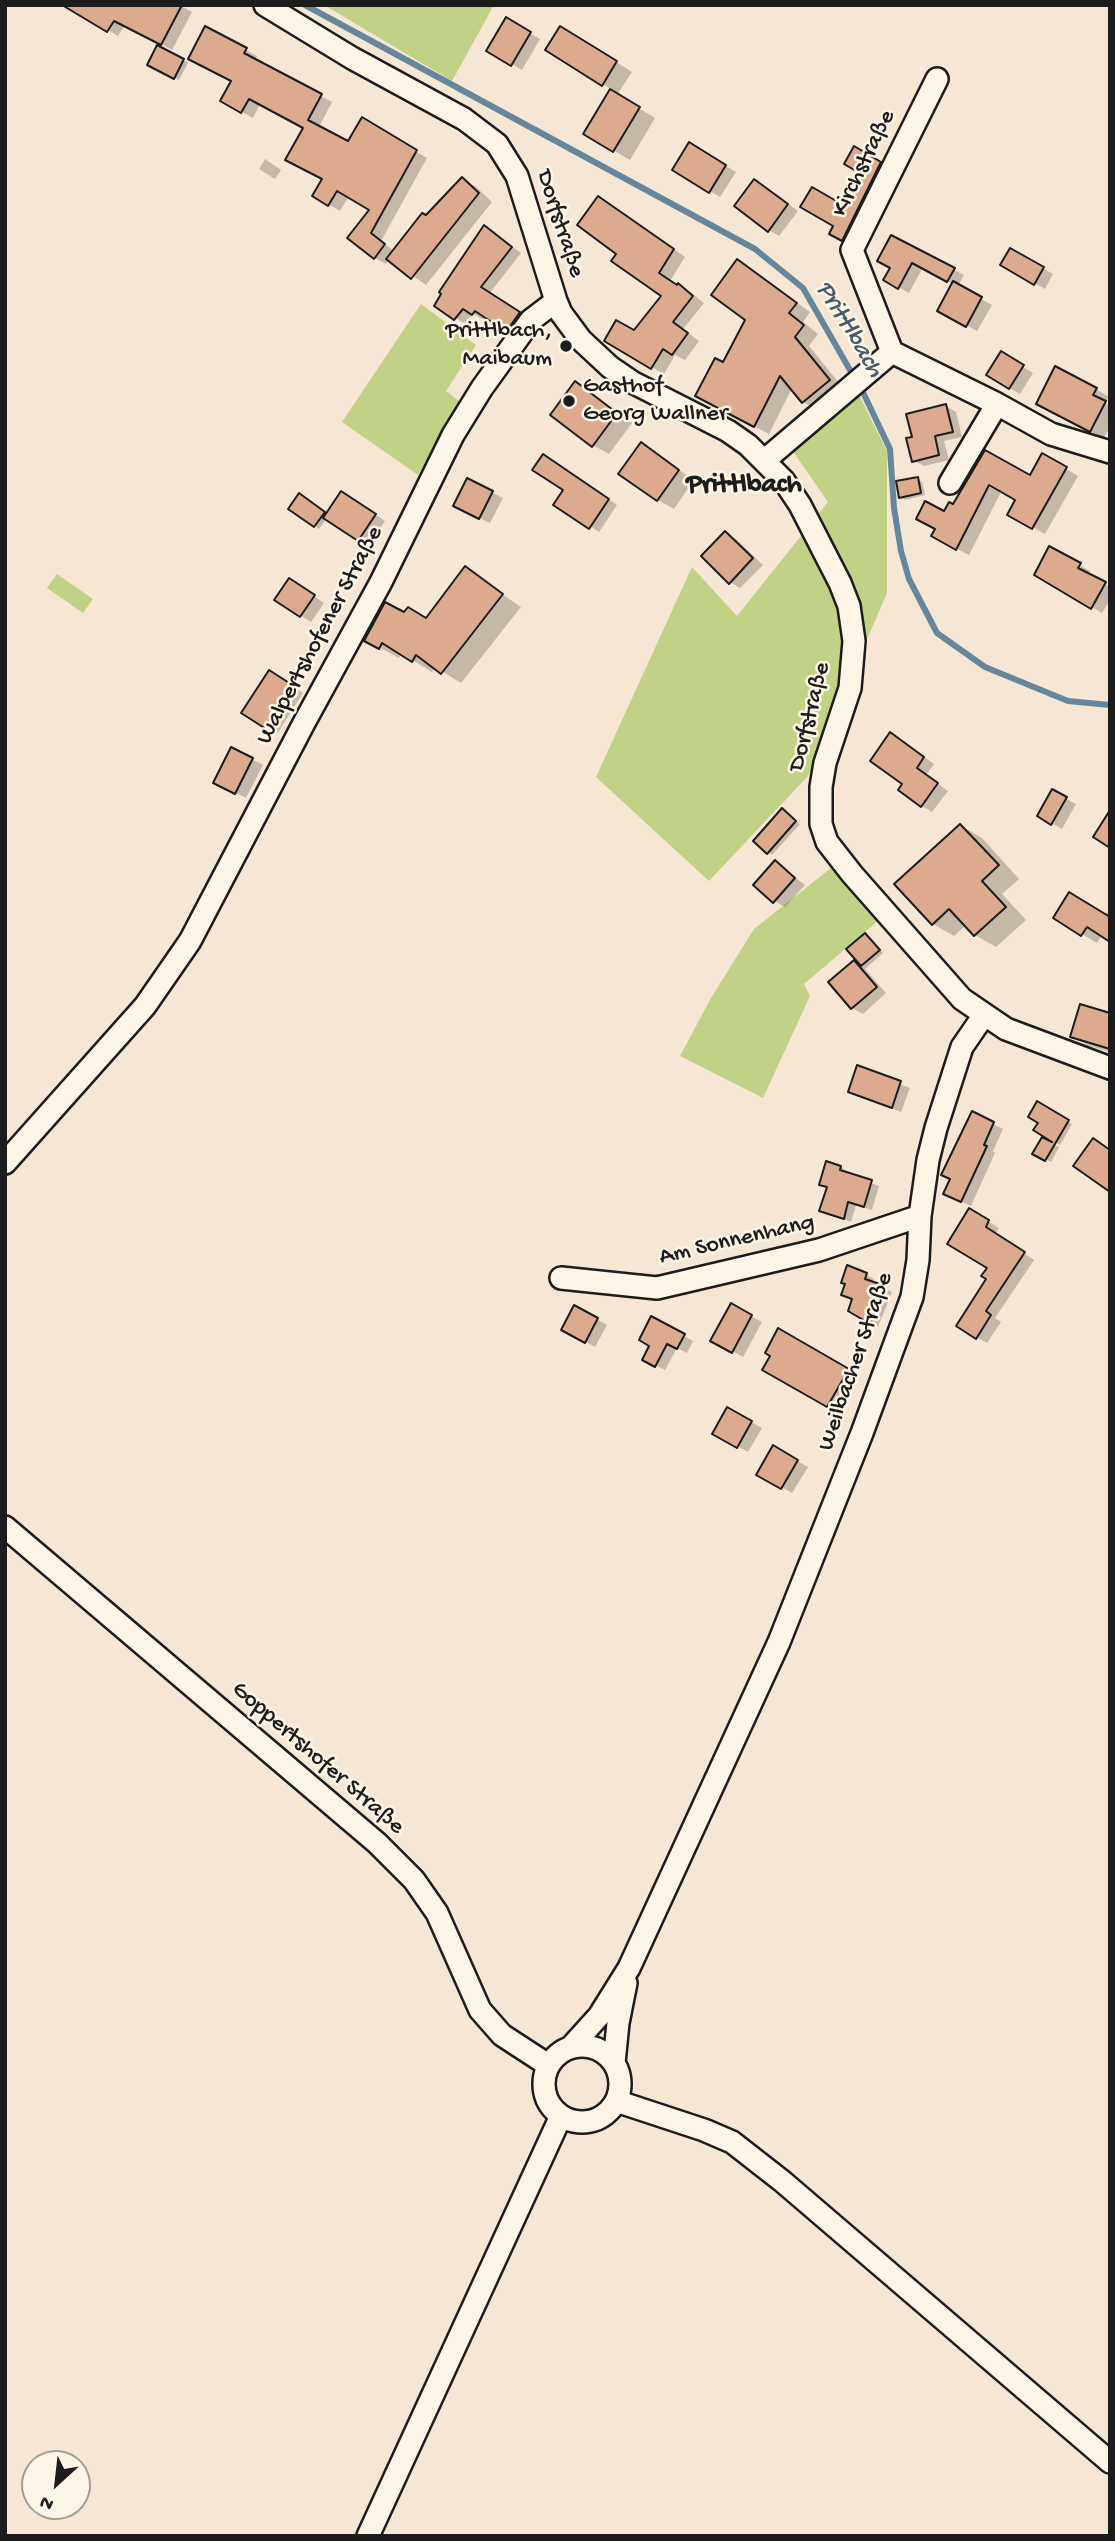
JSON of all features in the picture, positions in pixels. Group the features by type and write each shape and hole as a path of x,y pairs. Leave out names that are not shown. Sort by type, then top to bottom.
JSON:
{"street":[{"name":"Dorfstraße","path":"265,5 352,58 464,119 497,145 517,176 561,313 581,340 610,367 632,382 728,431 765,460 784,481 800,505 840,583 849,606 854,641 850,688 825,763 821,787 821,824 827,842 962,999 1006,1029 1110,1068"},
{"name":"Kirchstraße","path":"892,352 852,250 937,79"},
{"name":"Walpertshofener Straße","path":"5,1163 145,1006 190,941 303,723 381,582 453,435 482,388 531,320 556,301"},
{"path":"765,460 892,352 1051,434 1110,452"},
{"path":"950,483 997,404"},
{"name":"Weilbacher Straße","path":"629,1968 779,1642 862,1433 912,1297 918,1260 920,1216 928,1160 936,1128 962,1047 984,1015"},
{"name":"Am Sonnenhang","path":"561,1278 657,1288 819,1250 920,1216"},
{"name":"Goppertshofer Straße","path":"5,1527 377,1843 414,1880 437,1913 480,2010 502,2035 548,2065"},
{"path":"570,2048 599,2016 629,1968"},
{"path":"614,2063 618,2022 629,1968"},
{"path":"583,2046 599,2049 614,2063 619,2075 620,2089 610,2111 587,2122 561,2116 547,2099 544,2089 544,2076 548,2065 560,2052 570,2048 583,2046"},
{"path":"616,2101 704,2130 732,2143 793,2190 1110,2462"},
{"path":"368,2536 561,2116"}],"green space":[{"path":"324,5 494,5 452,81"},
{"path":"421,304 476,345 446,391 459,401 418,475 342,422"},
{"path":"858,393 887,451 887,593 808,776 709,881 596,777 692,567 737,616 828,502 792,450"},
{"path":"57,574 93,599 83,613 47,588"},
{"path":"831,868 878,921 804,984 810,996 763,1098 680,1056 711,998 754,929"}],"building":[{"path":"62,5 182,5 161,45 114,21 107,32"},
{"path":"506,17 531,32 511,66 486,51"},
{"path":"205,26 247,48 244,53 322,94 308,120 348,141 362,117 417,150 371,233 385,244 374,259 347,238 369,210 337,191 328,206 312,196 322,179 285,160 303,128 249,99 241,113 220,101 231,81 188,59"},
{"path":"560,26 617,61 602,86 545,50"},
{"path":"157,45 184,59 174,79 147,65"},
{"path":"610,89 640,107 613,152 583,134"},
{"path":"689,142 726,165 709,193 672,170"},
{"path":"854,146 881,162 842,241 829,234 833,226 800,207 812,187 845,206 863,175 844,164"},
{"path":"462,177 479,193 411,279 386,259 422,213 426,215"},
{"path":"754,179 788,204 768,232 734,206"},
{"path":"598,196 674,249 659,273 677,285 678,283 693,296 673,322 688,333 672,355 663,349 651,369 604,341 616,320 634,330 661,296 611,261 616,254 577,225"},
{"path":"484,225 512,247 481,287 520,312 506,332 475,311 472,315 463,309 454,320 434,306 441,294 439,292"},
{"path":"891,235 955,268 947,282 912,263 898,289 883,280 890,268 877,261"},
{"path":"1010,248 1044,267 1034,285 1000,265"},
{"path":"737,259 797,303 789,313 804,325 795,337 830,380 802,403 780,376 754,427 695,396 715,358 723,362 745,320 711,295"},
{"path":"953,281 982,297 966,327 937,311"},
{"path":"1001,351 1024,365 1009,389 986,375"},
{"path":"1055,366 1097,388 1093,395 1106,401 1090,432 1036,404"},
{"path":"575,381 617,413 592,447 550,415"},
{"path":"946,404 953,432 935,436 939,455 912,462 906,438 912,437 906,414"},
{"path":"641,442 679,470 657,501 618,474"},
{"path":"985,450 1030,475 1042,453 1067,467 1032,529 1007,515 1015,500 989,485 956,550 931,536 935,529 916,519 925,501 944,511 949,502 953,504"},
{"path":"543,454 609,499 589,529 553,505 563,490 532,470"},
{"path":"918,477 921,493 899,498 896,481"},
{"path":"467,478 493,491 479,519 453,506"},
{"path":"341,491 376,514 358,541 323,518"},
{"path":"299,493 325,512 314,527 288,509"},
{"path":"725,531 753,558 729,584 701,556"},
{"path":"1049,546 1081,563 1078,568 1106,582 1091,609 1034,575"},
{"path":"465,566 503,594 441,674 416,655 412,662 382,643 379,649 364,641 385,602 404,612 408,607 426,618"},
{"path":"289,578 315,595 300,617 274,600"},
{"path":"269,670 294,686 266,729 241,713"},
{"path":"890,732 924,757 917,768 938,783 921,807 898,790 902,784 870,761"},
{"path":"231,747 253,758 235,794 213,783"},
{"path":"1052,789 1067,797 1051,825 1037,816"},
{"path":"782,808 796,821 767,854 753,841"},
{"path":"1110,810 1110,848 1093,837"},
{"path":"960,824 999,865 982,881 1006,907 974,936 949,909 932,925 894,884"},
{"path":"775,860 795,878 773,903 753,885"},
{"path":"1069,892 1110,917 1110,942 1087,927 1081,936 1053,918"},
{"path":"865,933 880,950 861,966 846,949"},
{"path":"854,960 877,987 851,1009 828,982"},
{"path":"1080,1004 1110,1013 1110,1049 1070,1037"},
{"path":"857,1065 901,1081 892,1108 848,1092"},
{"path":"1037,1101 1069,1120 1045,1161 1032,1154 1042,1137 1052,1142 1033,1130 1038,1123 1028,1117"},
{"path":"972,1111 994,1122 984,1145 987,1146 961,1202 943,1194 950,1179 941,1175"},
{"path":"1093,1138 1110,1150 1110,1192 1073,1166"},
{"path":"826,1161 841,1166 840,1170 872,1180 864,1207 848,1202 844,1219 819,1211 827,1187 819,1185"},
{"path":"969,1208 989,1220 986,1227 1025,1252 986,1311 991,1315 976,1339 956,1326 986,1279 981,1276 987,1268 947,1244"},
{"path":"847,1265 867,1273 865,1279 886,1286 870,1324 848,1311 852,1299 841,1295 845,1284 841,1283"},
{"path":"731,1303 752,1315 732,1353 710,1341"},
{"path":"574,1305 598,1318 585,1343 561,1330"},
{"path":"651,1316 685,1334 677,1349 667,1344 655,1367 642,1360 649,1346 639,1340"},
{"path":"778,1328 849,1369 827,1407 762,1370 770,1356 765,1353"},
{"path":"727,1407 752,1421 737,1448 712,1434"},
{"path":"773,1445 798,1460 781,1489 756,1475"}],"waterway":[{"name":"Prittlbach","path":"305,5 755,249 803,288 854,377"},
{"name":"Prittlbach","path":"860,386 890,449 894,508 909,579 937,633 985,667 1068,701 1110,705"}],"place":[{"name":"Prittlbach, Maibaum","path":"566,346"},
{"name":"Gasthof Georg Wallner","path":"569,401"}],"district":[{"name":"Prittlbach","path":"744,487"}]}
